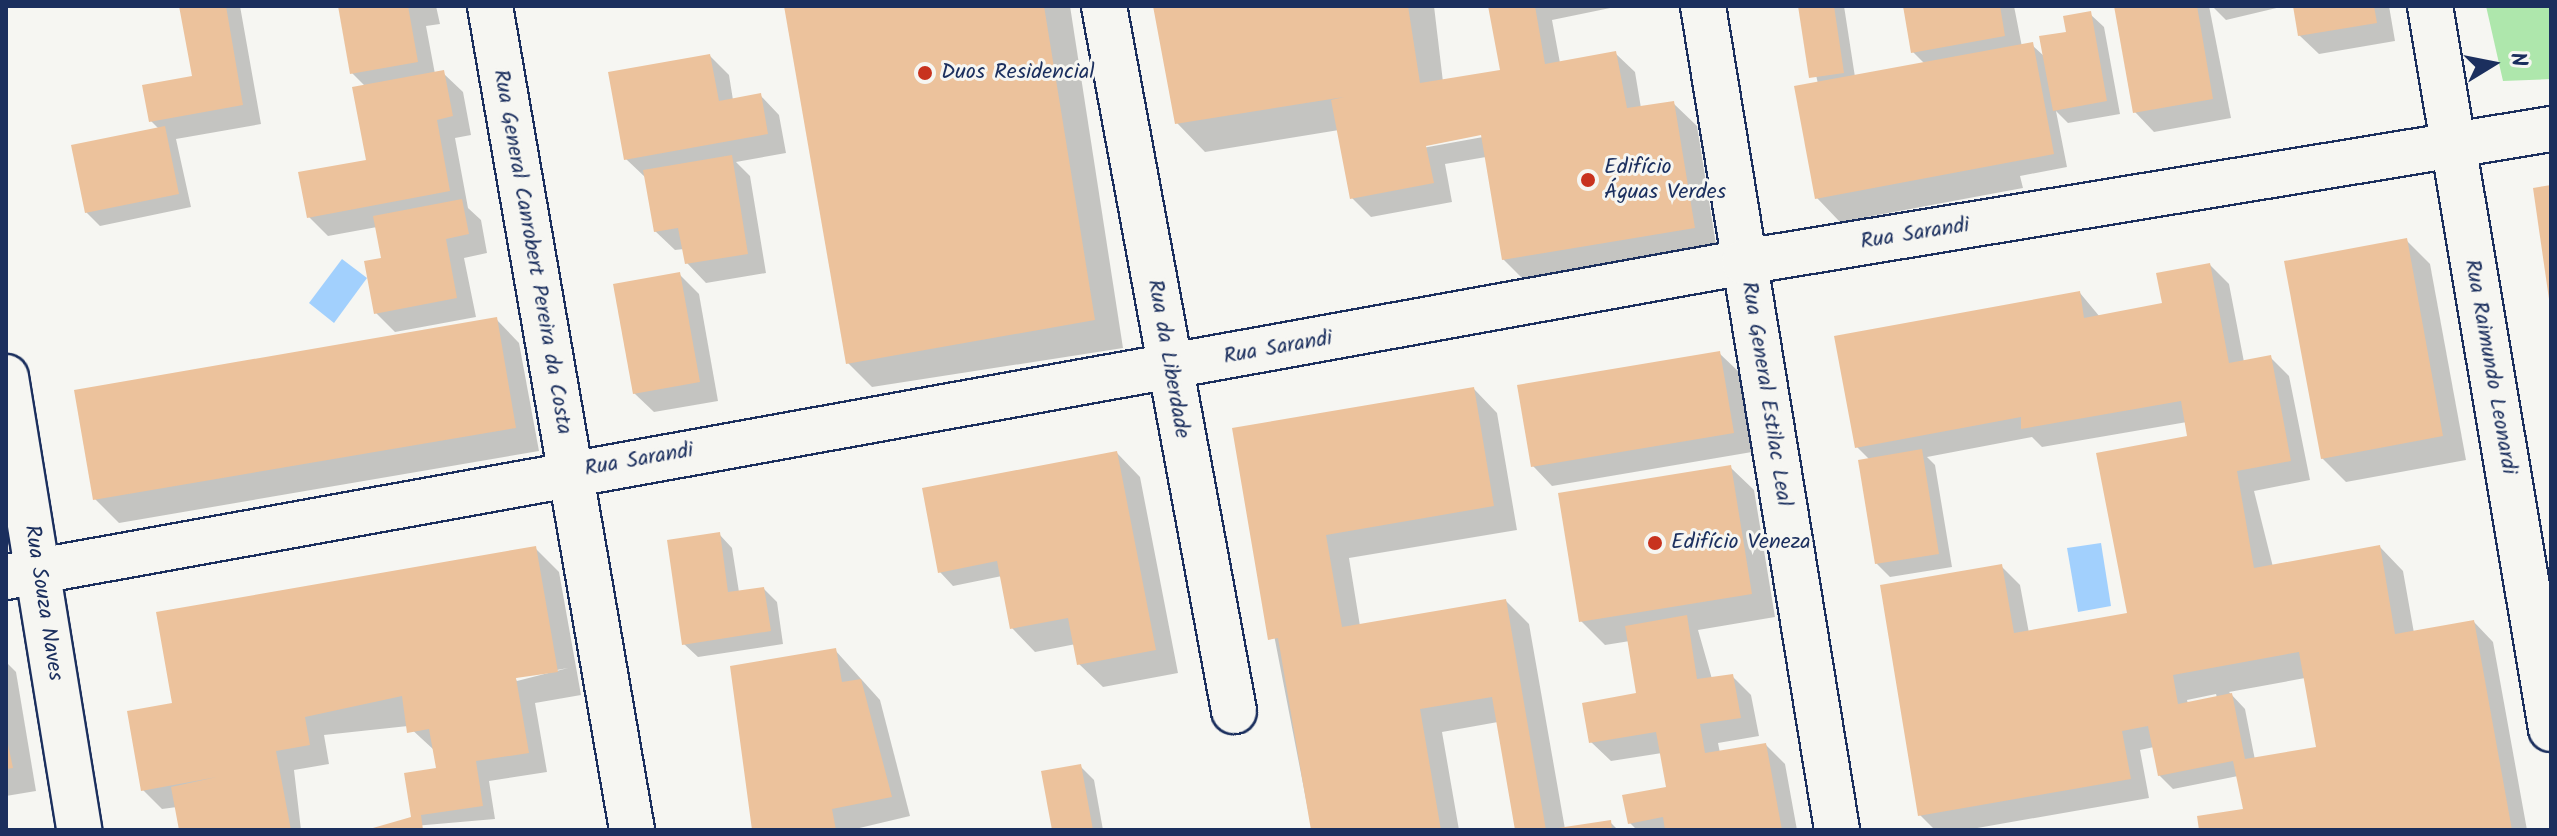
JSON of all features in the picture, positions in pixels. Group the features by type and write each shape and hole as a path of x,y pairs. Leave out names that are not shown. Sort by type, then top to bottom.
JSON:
{"street":[{"name":"Rua General Canrobert Pereira da Costa","path":"490,6 632,830"},
{"name":"Rua da Liberdade","path":"1104,6 1234,711"},
{"name":"Rua General Estilac Leal","path":"1703,6 1837,830"},
{"name":"Rua Raimundo Leonardi","path":"2430,6 2551,729"},
{"name":"Rua Sarandi","path":"22,575 570,472 1169,368 1744,262 2551,129"},
{"name":"Rua Souza Naves","path":"6,377 22,575 79,830"}],"green space":[{"path":"2486,6 2551,6 2551,79 2503,81"}],"water":[{"path":"342,259 367,278 334,323 309,303"},
{"path":"2101,543 2111,606 2078,612 2067,548"}],"building":[{"path":"179,6 226,6 243,105 149,122 142,85 192,76"},
{"path":"338,6 408,6 418,62 350,74"},
{"path":"784,6 1044,6 1095,320 846,364"},
{"path":"1153,6 1408,6 1420,83 1500,70 1488,6 1535,6 1545,64 1616,51 1627,108 1674,101 1695,228 1502,260 1481,135 1426,146 1434,183 1350,199 1331,100 1344,97 1175,124"},
{"path":"1798,6 1834,6 1844,73 1809,78"},
{"path":"1903,6 2000,6 2005,36 1911,53"},
{"path":"2114,6 2197,6 2213,99 2133,113"},
{"path":"2293,6 2374,6 2377,23 2298,36"},
{"path":"2091,11 2107,101 2053,111 2039,36 2066,32 2063,16"},
{"path":"2033,42 2054,154 1815,199 1794,86"},
{"path":"710,54 719,101 761,93 768,134 624,160 608,72"},
{"path":"444,70 453,116 437,120 450,191 307,218 298,172 366,160 352,87"},
{"path":"165,126 179,194 85,213 71,145"},
{"path":"732,155 748,254 685,264 678,228 654,232 643,170"},
{"path":"2551,185 2551,299 2549,299 2533,188"},
{"path":"462,199 469,234 446,239 457,298 374,314 364,261 381,258 373,216"},
{"path":"2407,238 2443,436 2321,459 2284,261"},
{"path":"2210,263 2229,363 2271,355 2291,461 2237,471 2254,568 2380,545 2395,634 2474,620 2512,830 2199,830 2197,816 2243,809 2233,761 2158,776 2148,726 2122,731 2131,779 1918,816 1880,585 2002,564 2014,633 2127,613 2096,453 2187,436 2181,401 2021,429 2021,417 1855,448 1834,336 2080,291 2084,318 2162,303 2156,273","holes":["2299,652 2316,747 2245,759 2232,693 2178,704 2173,675"]},
{"path":"680,272 700,382 633,394 613,284"},
{"path":"497,317 516,428 93,500 74,390"},
{"path":"1720,351 1734,433 1531,467 1517,385"},
{"path":"1474,387 1494,506 1326,535 1342,627 1506,599 1546,830 1515,830 1492,697 1420,709 1441,830 1311,830 1278,638 1268,640 1232,428"},
{"path":"1922,449 1939,554 1875,564 1858,460"},
{"path":"1117,451 1156,650 1077,665 1068,618 1010,629 997,561 938,573 922,488"},
{"name":"Edifício Veneza","path":"1731,465 1752,594 1579,622 1558,493"},
{"path":"720,532 728,592 764,587 771,631 682,645 667,540"},
{"path":"536,546 558,672 516,678 529,753 476,761 483,806 421,815 423,830 366,830 411,817 404,773 436,768 429,729 407,733 402,696 305,717 310,745 276,751 291,830 179,830 171,787 217,777 141,791 127,711 172,703 156,612"},
{"path":"1687,615 1697,679 1733,674 1741,718 1700,724 1705,753 1766,743 1782,830 1665,830 1663,817 1628,824 1622,795 1666,787 1656,732 1589,743 1582,703 1636,693 1625,626"},
{"path":"836,648 842,682 861,679 892,797 832,809 836,830 752,830 730,666"},
{"path":"6,735 13,768 6,769"},
{"path":"1081,764 1093,830 1052,830 1041,771"},
{"path":"1611,820 1612,830 1558,830 1558,828"}],"place":[{"name":"Duos Residencial","path":"925,73"},
{"name":"Edifício Águas Verdes","path":"1588,180"},
{"name":"Edifício Veneza","path":"1655,543"}]}
